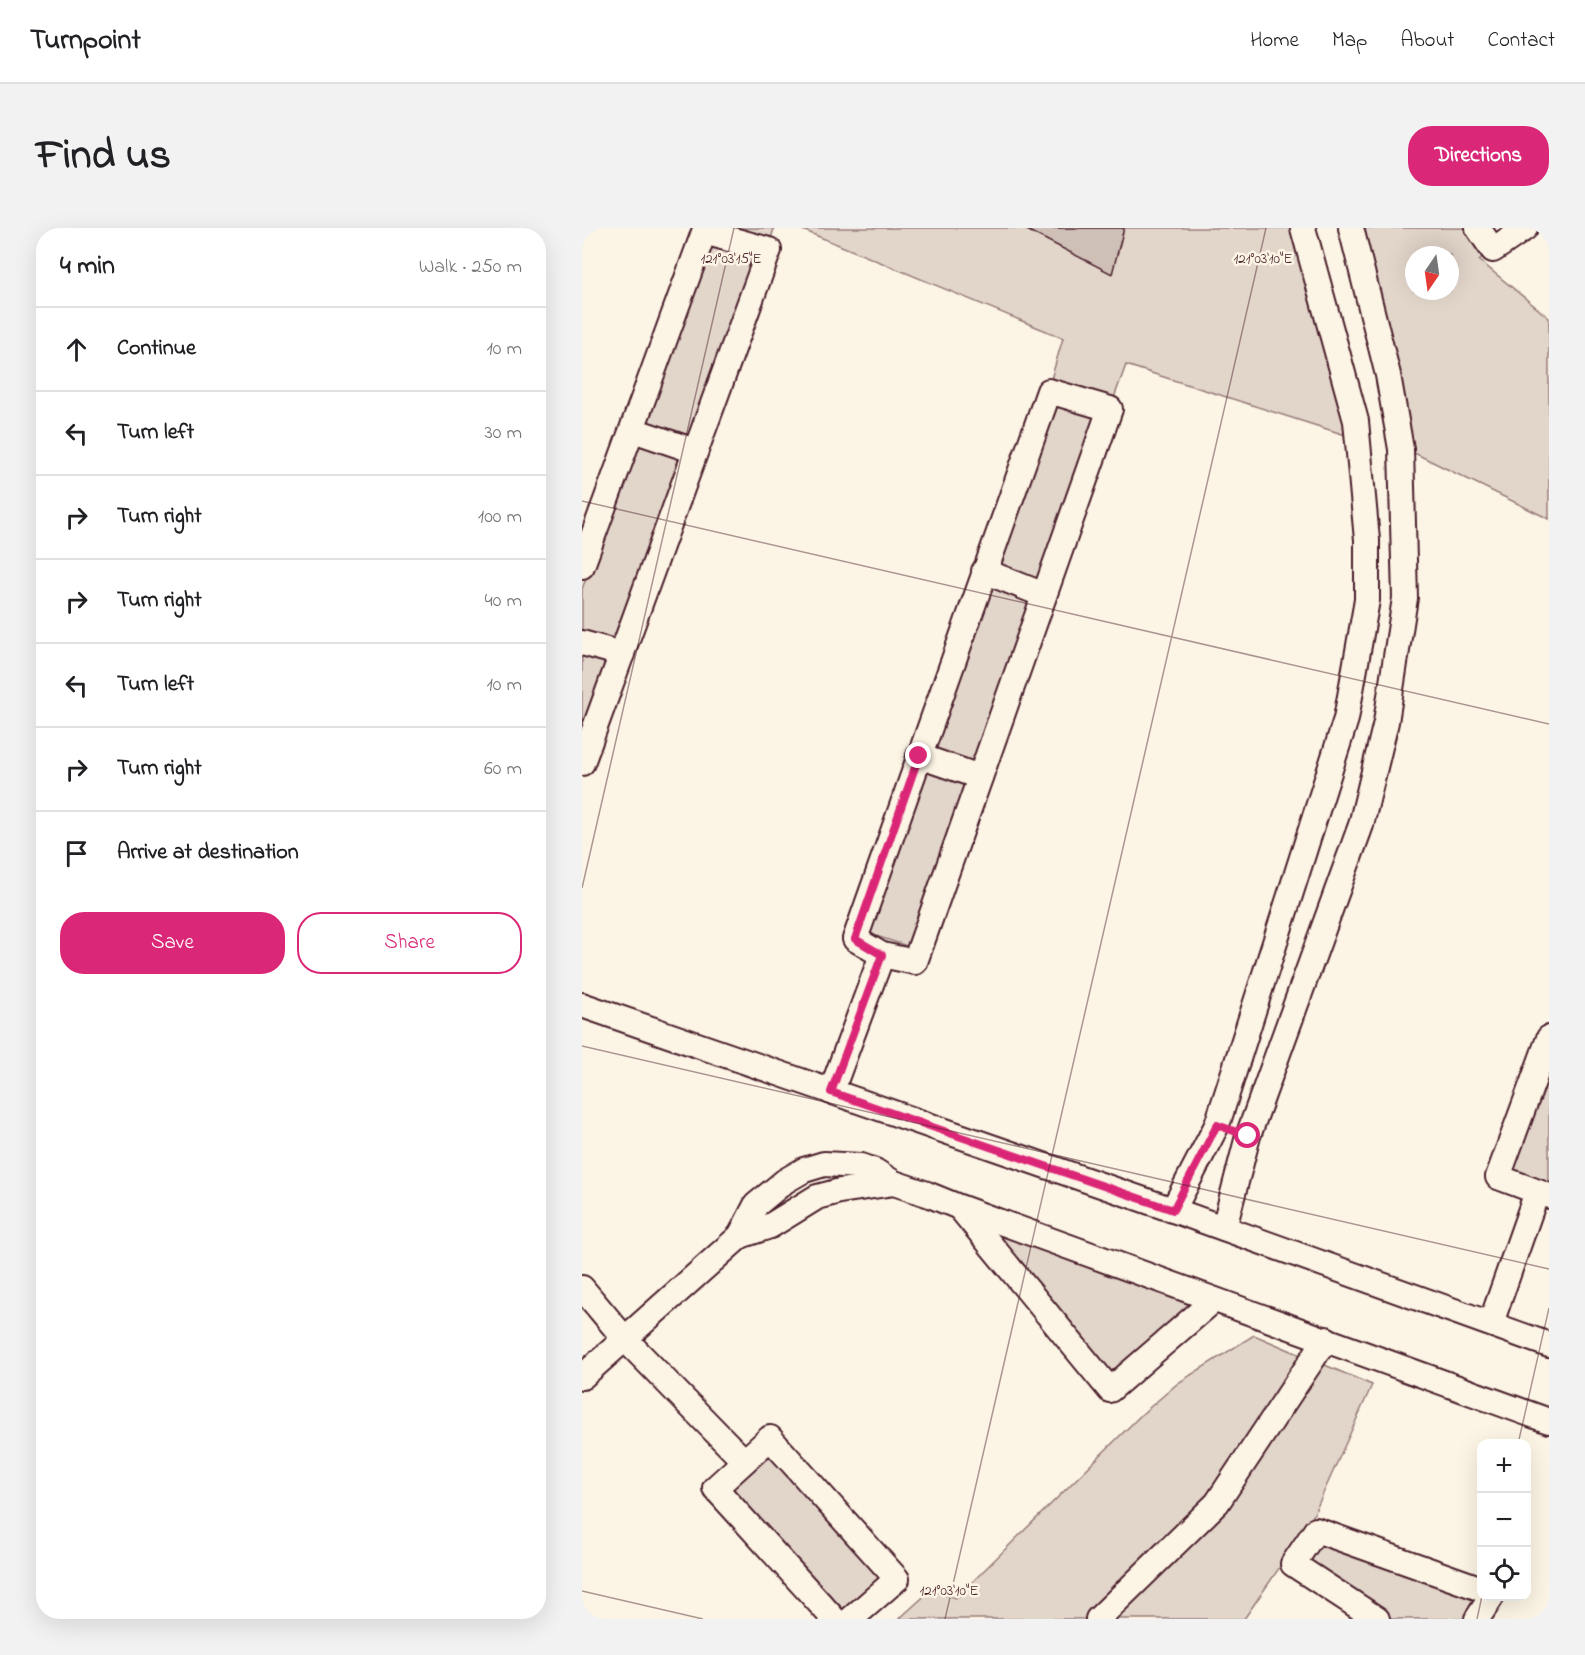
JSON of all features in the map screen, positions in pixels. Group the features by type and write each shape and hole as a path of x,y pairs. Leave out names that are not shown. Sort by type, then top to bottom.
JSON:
{"street":[{"path":"1173,1210 1217,1125 1346,719 1366,600 1367,540 1356,421 1303,228"},
{"path":"1224,1228 1248,1136 1361,825 1386,722 1404,598 1401,449 1388,375 1351,228"},
{"path":"1478,228 1493,250 1525,228"},
{"path":"582,566 704,232 769,250 582,763"},
{"path":"1049,391 1110,409 1044,595 915,962 882,955 855,939 1049,391"},
{"path":"1356,421 1397,429"},
{"path":"633,430 695,451"},
{"path":"984,571 1044,595"},
{"path":"582,643 622,654"},
{"path":"919,756 980,777"},
{"path":"831,1092 882,955"},
{"path":"582,1005 1173,1210 1549,1345"},
{"path":"1491,1323 1543,1194 1498,1177 1549,1038"},
{"path":"1217,1125 1248,1136"},
{"path":"582,1377 740,1236 770,1226 816,1197 894,1183 1549,1421"},
{"path":"959,1207 1110,1390 1214,1300"},
{"path":"582,1288 624,1338 744,1461"},
{"path":"1098,1619 1217,1503 1326,1340"},
{"path":"834,1619 715,1488 770,1438 897,1579 851,1619"},
{"path":"1377,1619 1293,1564 1316,1530 1477,1587"},
{"path":"1477,1619 1489,1601"}],"shaded area":[{"path":"714,228 774,228 769,247"},
{"path":"798,228 1301,228 1355,438 1126,365 1111,406 1049,386 1063,338"},
{"path":"1356,228 1475,228 1490,250 1479,260 1549,318 1549,519 1404,448"},
{"path":"709,239 762,254 692,442 644,425"},
{"path":"1053,398 1103,414 1041,585 994,567"},
{"path":"637,440 688,454 618,642 582,632 582,589"},
{"path":"987,580 1038,598 975,765 928,751"},
{"path":"582,650 614,658 582,744"},
{"path":"922,765 974,780 913,948 867,933"},
{"path":"1549,1053 1549,1188 1505,1173"},
{"path":"982,1225 1198,1302 1114,1378"},
{"path":"1254,1335 1372,1385 1309,1525 1244,1619 899,1619 931,1590 956,1598 1142,1414 1178,1383"},
{"path":"770,1447 887,1577 843,1619 722,1489"},
{"path":"1318,1535 1477,1594 1477,1601 1479,1601 1473,1619 1386,1619 1300,1563"}],"building":[{"path":"1023,228 1124,228 1112,274"}],"route":[{"path":"919,756 855,939 882,955 831,1092 1173,1210 1217,1125 1248,1136"}]}
